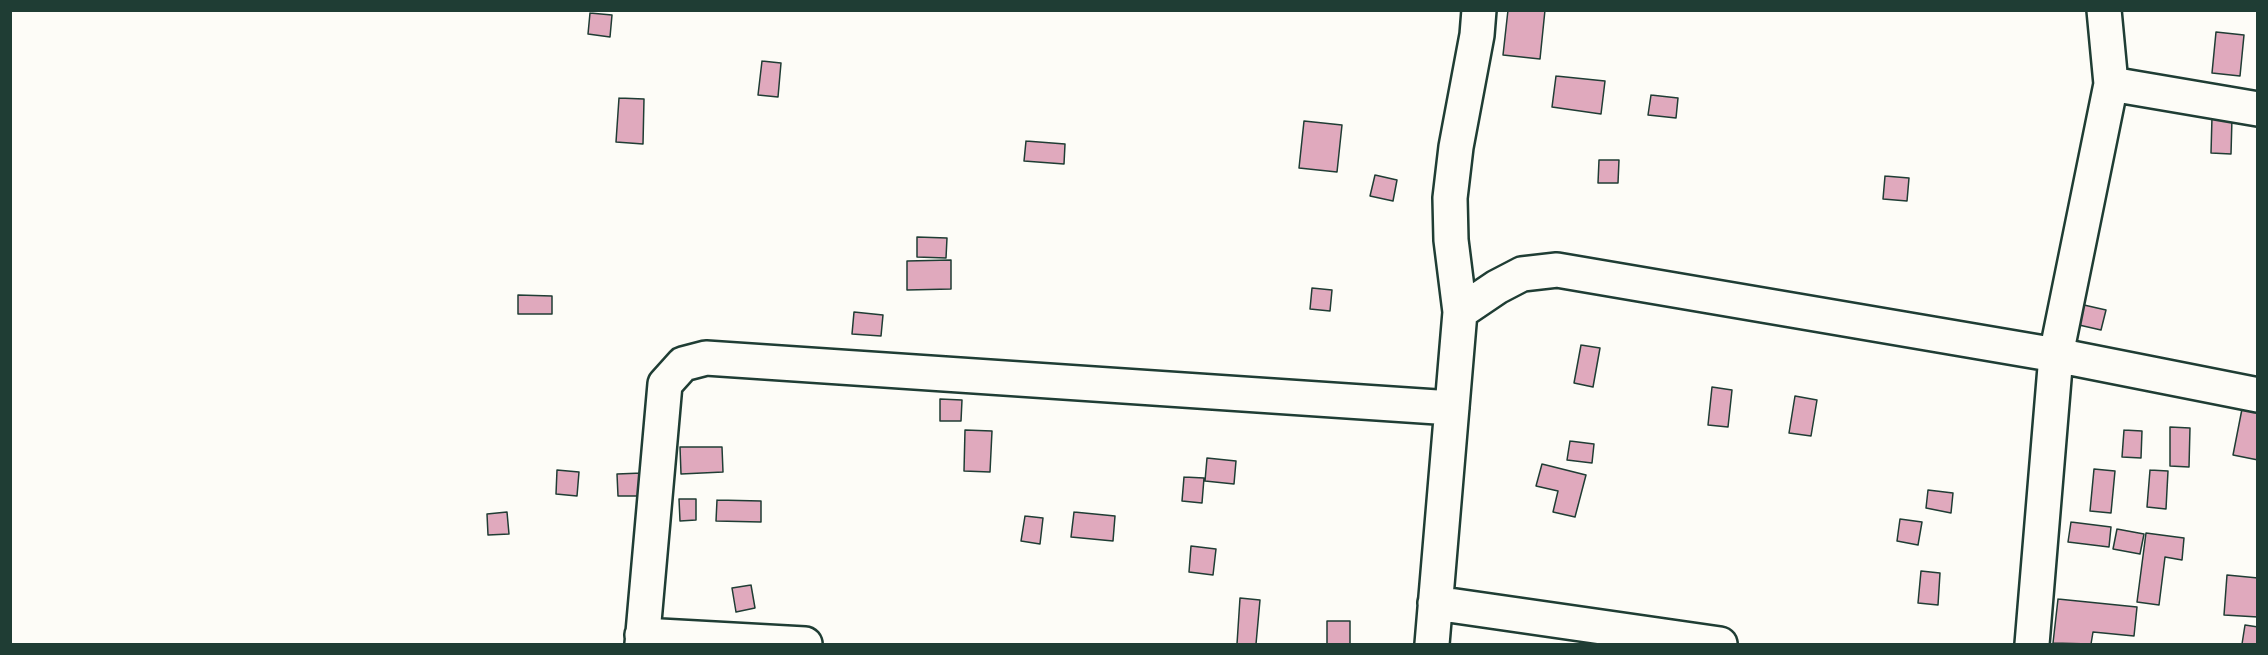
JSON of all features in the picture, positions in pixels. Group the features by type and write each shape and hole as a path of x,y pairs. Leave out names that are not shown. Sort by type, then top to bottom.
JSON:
{"street":[{"path":"1432,645 1460,312 1451,240 1450,198 1456,147 1477,34 1479,10"},
{"path":"2031,645 2056,355 2111,84 2104,10"},
{"path":"2111,84 2258,109"},
{"path":"1460,312 1497,287 1522,274 1557,270 2056,355 2258,395"},
{"path":"805,645 642,640 665,384 683,364 706,358 1452,408"},
{"path":"1435,603 1720,645"}],"building":[{"path":"1508,10 1545,10 1540,59 1503,55"},
{"path":"590,13 612,15 610,37 588,34"},
{"path":"2216,32 2244,35 2240,76 2212,73"},
{"path":"762,61 781,63 778,97 758,95"},
{"path":"1556,76 1605,81 1601,114 1552,107"},
{"path":"1651,95 1678,98 1676,118 1648,115"},
{"path":"619,98 644,99 643,144 616,142"},
{"path":"2212,117 2232,118 2231,154 2211,153"},
{"path":"1304,121 1342,125 1337,172 1299,168"},
{"path":"1026,141 1065,144 1064,164 1024,161"},
{"path":"1599,160 1619,160 1618,183 1598,183"},
{"path":"1375,175 1397,180 1393,201 1370,196"},
{"path":"1885,176 1909,178 1907,201 1883,199"},
{"path":"917,237 947,238 946,258 917,257"},
{"path":"951,260 951,289 907,290 907,261"},
{"path":"1312,288 1332,290 1330,311 1310,309"},
{"path":"518,295 552,296 552,314 518,314"},
{"path":"2084,305 2106,310 2101,330 2079,325"},
{"path":"854,312 883,315 881,336 852,334"},
{"path":"1581,345 1600,348 1593,387 1574,383"},
{"path":"1712,387 1732,390 1728,427 1708,425"},
{"path":"1795,396 1817,400 1811,436 1789,433"},
{"path":"940,399 962,400 961,421 940,421"},
{"path":"2242,409 2258,412 2258,460 2233,455"},
{"path":"2170,427 2190,428 2189,467 2170,466"},
{"path":"965,430 992,431 990,472 964,471"},
{"path":"2124,430 2142,431 2141,458 2122,457"},
{"path":"1570,441 1594,444 1592,463 1567,460"},
{"path":"680,447 722,447 723,472 681,474"},
{"path":"1207,458 1236,461 1234,484 1205,481"},
{"path":"1542,464 1586,475 1575,517 1553,512 1558,491 1536,486"},
{"path":"2094,469 2115,471 2111,513 2090,511"},
{"path":"557,470 579,472 577,496 556,494"},
{"path":"2150,470 2168,471 2166,509 2147,507"},
{"path":"642,473 643,496 618,496 617,474"},
{"path":"1184,477 1204,478 1202,503 1182,501"},
{"path":"1928,490 1953,493 1951,513 1926,508"},
{"path":"679,499 696,499 696,520 680,521"},
{"path":"717,500 761,501 761,522 716,521"},
{"path":"507,512 509,534 488,535 487,514"},
{"path":"1074,512 1115,516 1113,541 1071,537"},
{"path":"1025,516 1043,518 1040,544 1021,541"},
{"path":"1900,519 1922,522 1918,545 1897,541"},
{"path":"2071,522 2111,527 2109,547 2068,542"},
{"path":"2117,529 2144,534 2140,554 2113,549"},
{"path":"2146,533 2184,538 2182,560 2165,557 2159,605 2137,602"},
{"path":"1191,546 1216,549 1213,575 1189,572"},
{"path":"1921,571 1940,573 1938,605 1918,603"},
{"path":"2227,575 2258,578 2258,617 2224,615"},
{"path":"751,585 755,608 736,612 732,588"},
{"path":"1240,598 1260,600 1256,644 1237,644"},
{"path":"2058,599 2137,607 2134,636 2093,632 2091,644 2053,643"},
{"path":"1327,621 1350,621 1350,644 1327,644"},
{"path":"2245,625 2258,627 2258,644 2242,644"}]}
